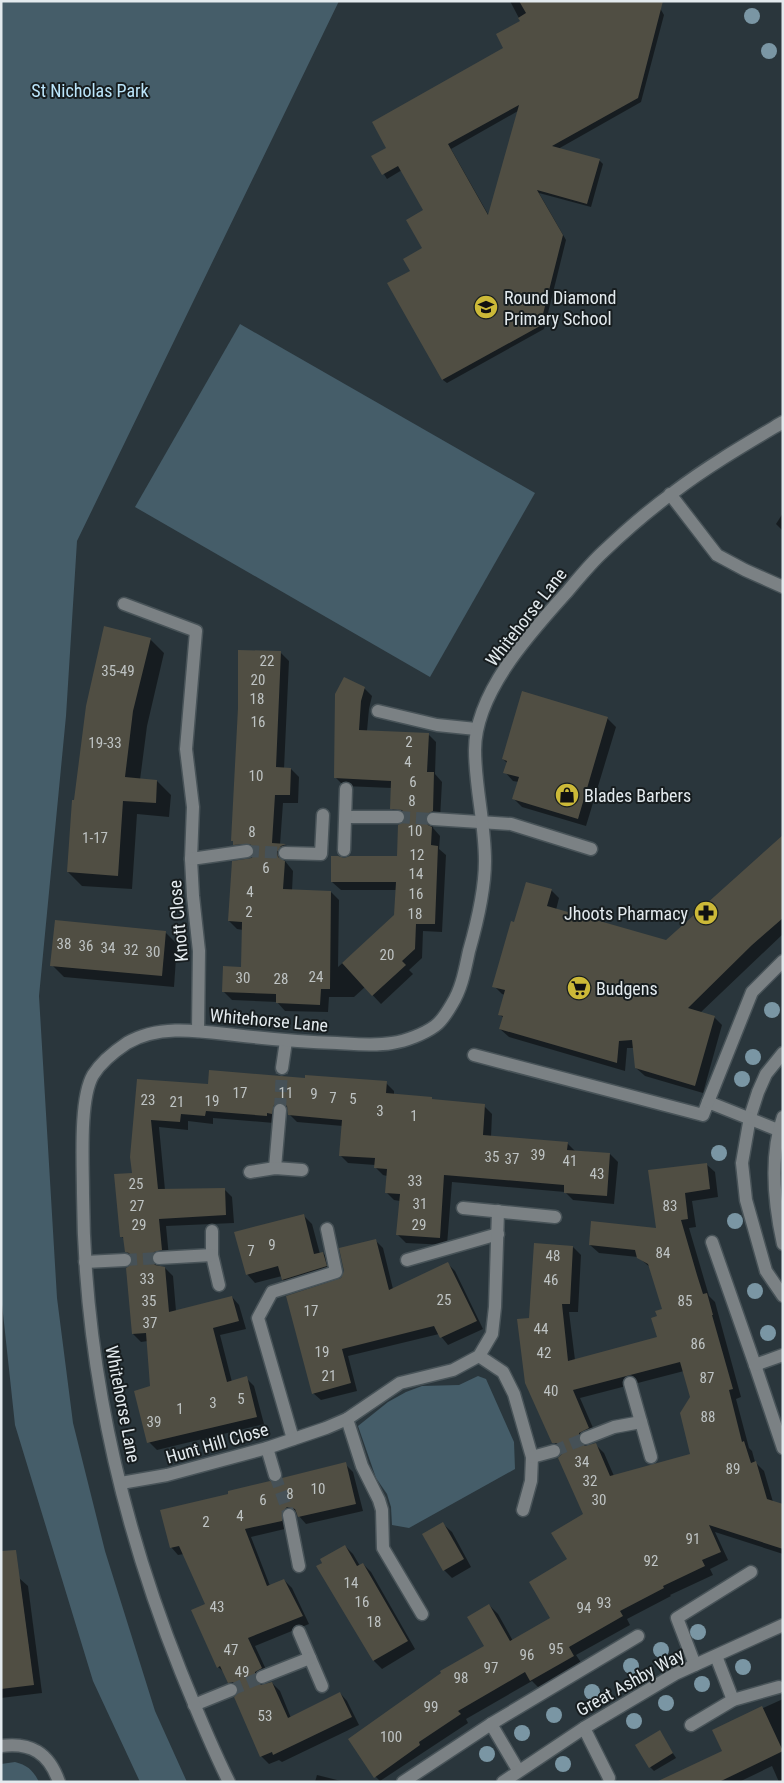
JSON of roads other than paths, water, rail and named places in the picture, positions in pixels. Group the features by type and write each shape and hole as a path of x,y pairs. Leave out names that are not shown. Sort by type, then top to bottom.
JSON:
{"street":[{"name":"Whitehorse Lane","path":"229,1782 194,1705 159,1616 131,1530 101,1396 91,1328 85,1262 82,1134 87,1096 92,1076 114,1052 150,1033 198,1031 286,1041 370,1045 406,1040 436,1026 458,994 477,922 486,864 475,749 476,729 502,674 538,625 602,552 670,494 712,464 783,422"},
{"path":"670,494 717,555 744,570 783,587"},
{"name":"Knott Close","path":"124,604 196,631 186,749 193,807 191,859 199,951 198,1031"},
{"path":"378,711 437,725 476,729"},
{"path":"344,850 346,789"},
{"path":"285,853 321,854 323,815"},
{"path":"346,817 398,817"},
{"path":"432,819 511,824 591,849"},
{"path":"191,859 248,851"},
{"path":"474,1055 703,1115 752,992 783,961"},
{"path":"282,1068 286,1041"},
{"path":"783,1053 766,1074 750,1118 742,1164 746,1200 766,1271 783,1296"},
{"path":"708,1102 778,1130"},
{"path":"275,1168 280,1110"},
{"path":"783,1117 778,1130 773,1166 783,1244"},
{"path":"250,1172 275,1168 302,1170"},
{"path":"463,1208 555,1217"},
{"path":"498,1211 495,1307 492,1334 479,1356 503,1372 514,1394 532,1457 531,1481 523,1510"},
{"name":"Hunt Hill Close","path":"293,1439 258,1318 272,1292 336,1272 328,1229"},
{"path":"212,1231 212,1255 219,1285"},
{"path":"407,1260 498,1234"},
{"path":"712,1242 756,1365 783,1448"},
{"path":"159,1258 212,1255"},
{"path":"85,1262 125,1260"},
{"path":"756,1365 783,1355"},
{"name":"Hunt Hill Close","path":"121,1483 167,1475 267,1448 347,1420 400,1383 453,1370 479,1356"},
{"path":"630,1383 651,1457"},
{"path":"347,1420 362,1466 382,1510 383,1548 422,1614"},
{"path":"586,1438 614,1427 642,1422"},
{"path":"267,1448 275,1475"},
{"path":"532,1457 554,1451"},
{"path":"289,1515 299,1566"},
{"path":"695,1665 677,1618 751,1572"},
{"name":"Great Ashby Way","path":"504,1782 518,1770 584,1728 675,1674 782,1626"},
{"path":"299,1632 322,1686"},
{"path":"403,1782 491,1724 638,1636"},
{"path":"716,1656 733,1700"},
{"path":"262,1677 310,1658"},
{"path":"691,1725 733,1700 779,1687"},
{"path":"194,1705 231,1690"},
{"path":"491,1724 518,1770"},
{"path":"584,1728 610,1778"},
{"path":"1,1746 25,1746 38,1751 54,1768 59,1782"}],"tunnel":[{"path":"398,817 433,819"},
{"path":"247,851 285,853"},
{"path":"280,1110 282,1068"},
{"path":"125,1260 159,1258"},
{"path":"554,1451 586,1438"},
{"path":"275,1475 289,1515"},
{"path":"231,1690 262,1677"}],"place":[{"name":"Round Diamond Primary School","path":"486,307"},
{"name":"Blades Barbers","path":"567,795"},
{"name":"Jhoots Pharmacy","path":"706,913"},
{"name":"Budgens","path":"579,988"}],"park label":[{"name":"St Nicholas Park","path":"90,90"}]}
